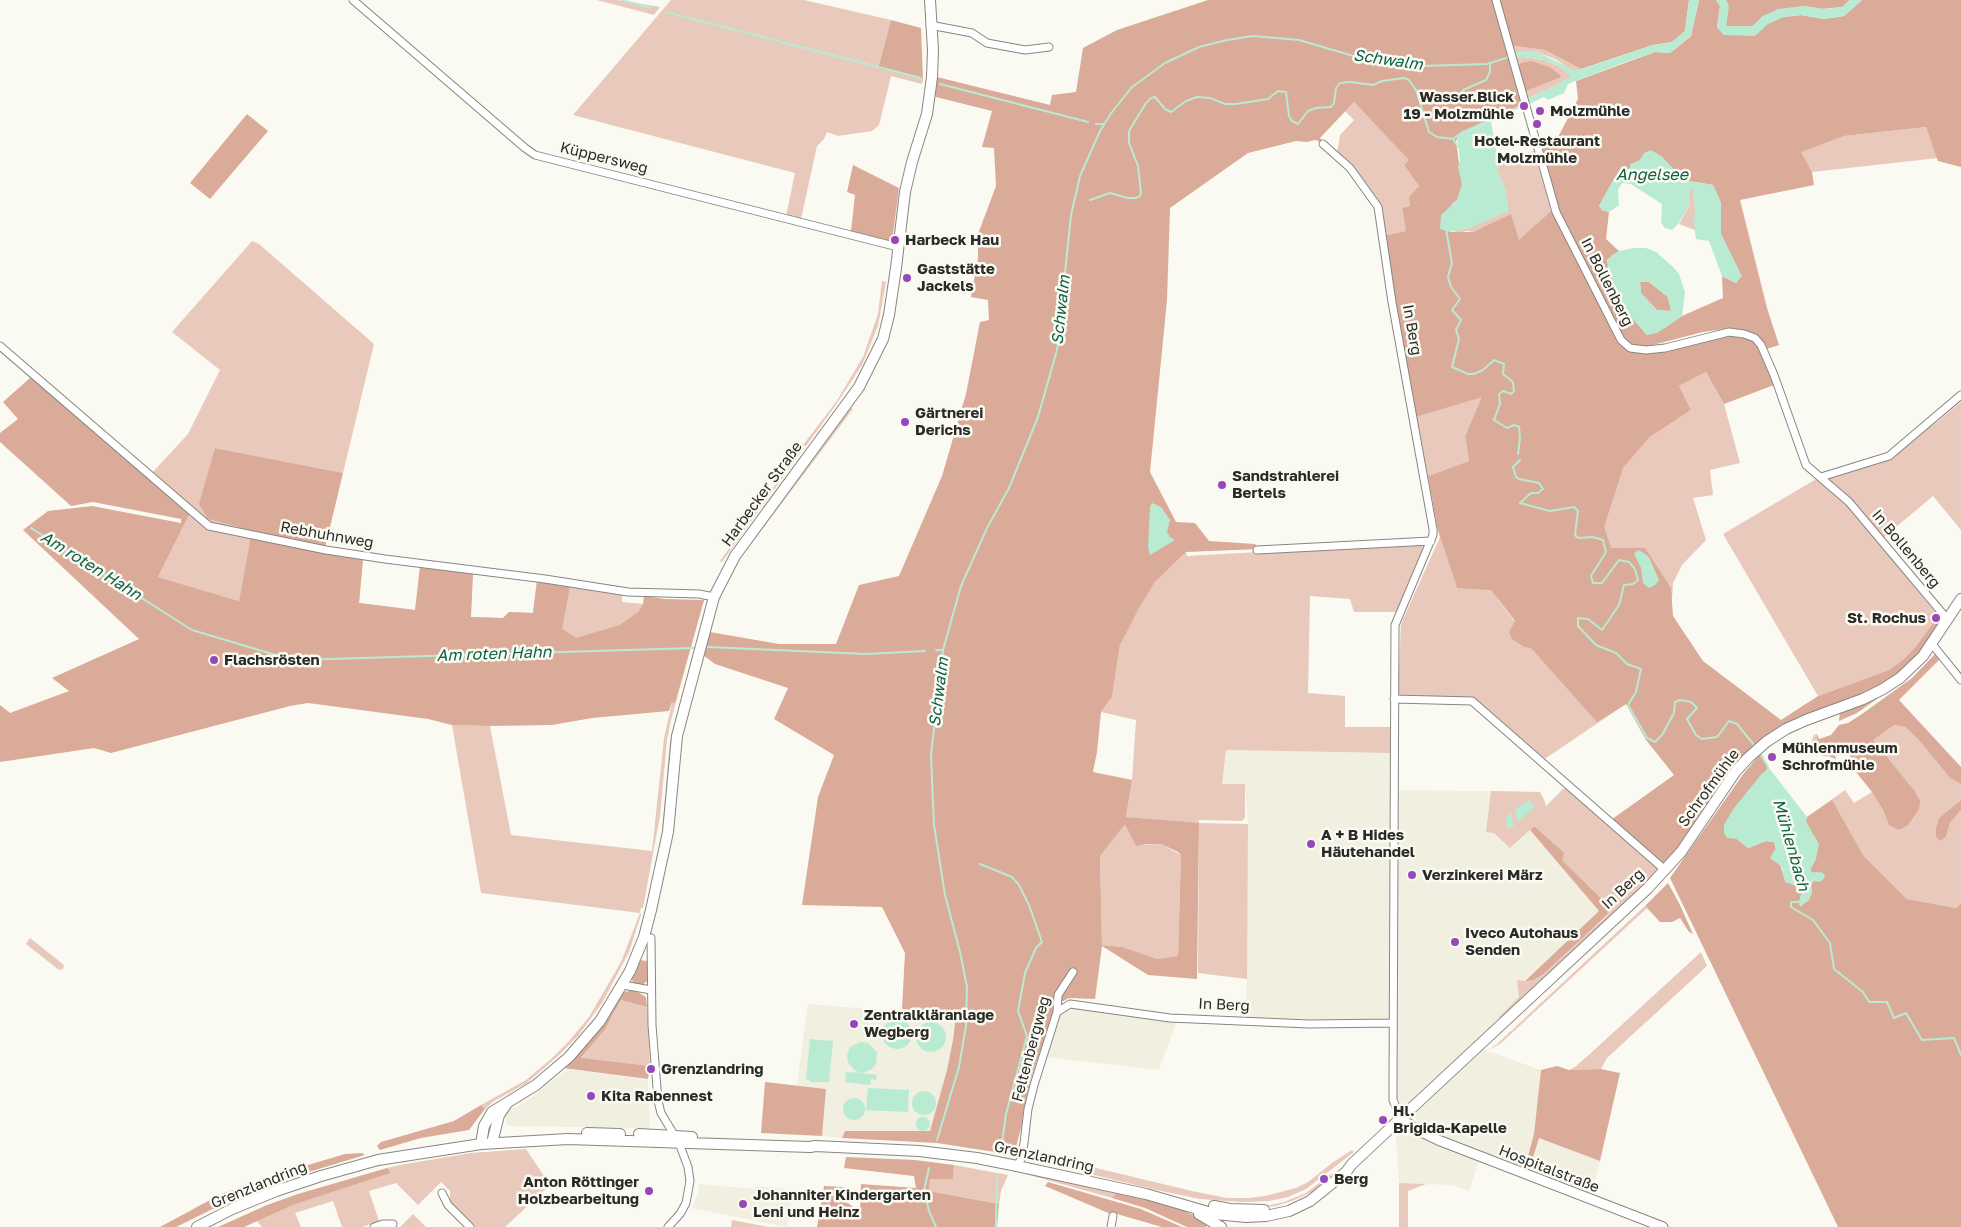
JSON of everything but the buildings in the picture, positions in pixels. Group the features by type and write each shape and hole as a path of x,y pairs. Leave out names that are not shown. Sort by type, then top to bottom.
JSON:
{"main road":[{"name":"Harbecker Straße","path":"481,1141 484,1126 492,1112 536,1085 579,1046 600,1021 623,985 638,953 651,910 668,832 676,736 714,597 735,556 844,407 876,355 883,339 889,315 908,177 927,114 932,77 930,0"},
{"name":"Schrofmühle","path":"1666,870 1686,846 1736,771 1748,758 1766,742 1786,729 1863,699 1894,682 1912,668 1932,644 1961,599"},
{"name":"In Berg","path":"1231,1217 1266,1216 1289,1210 1301,1206 1330,1186 1666,870"},
{"path":"493,1140 499,1115 506,1104"},
{"name":"Grenzlandring","path":"197,1227 232,1209 276,1191 320,1176 391,1157 481,1141 572,1133 677,1139 764,1140 809,1143 815,1146 919,1151 977,1158 1146,1194 1231,1217"},
{"name":"Grenzlandring","path":"1146,1194 1231,1217"},
{"path":"1178,1204 1223,1227 1231,1217"}],"street":[{"name":"Küppersweg","path":"353,0 535,155 898,247"},
{"name":"In Bollenberg","path":"1496,0 1556,212 1621,340 1630,348 1646,350 1664,348 1729,332 1755,338 1761,345 1774,375 1806,465 1849,502 1948,620"},
{"path":"930,25 972,33 987,43 1025,50 1049,47"},
{"name":"In Berg","path":"1323,144 1350,168 1378,207 1392,302 1433,529 1431,541 1394,625 1393,1100 1401,1118"},
{"name":"Rebhuhnweg","path":"0,346 209,526 326,550 385,559 628,592 699,594 714,597"},
{"path":"1822,478 1889,456 1961,395"},
{"path":"1257,550 1431,541"},
{"path":"1932,644 1961,680"},
{"name":"In Berg","path":"1394,699 1472,701 1666,870"},
{"path":"651,938 653,1051 658,1101 661,1113 677,1139 688,1167 690,1182 689,1193 683,1209 668,1227"},
{"name":"Feltenbergweg","path":"1017,1166 1021,1158 1028,1109 1034,1085 1057,1012 1058,995 1073,972"},
{"path":"623,985 651,990"},
{"name":"In Berg","path":"1057,1012 1070,1004 1170,1018 1309,1024 1392,1023"},
{"name":"Hospitalstraße","path":"1401,1118 1417,1130 1454,1147 1663,1227"},
{"path":"442,1193 448,1205 470,1227"},
{"path":"1111,1227 1114,1216"},
{"path":"374,1227 383,1224 393,1224"}],"shaded area":[{"path":"597,0 617,0 660,7 654,15"},
{"path":"671,0 804,0 891,20 878,67 923,79 922,84 891,76 879,125 872,131 838,136 827,132 824,139 817,146 801,219 786,216 795,173 573,115"},
{"path":"1208,0 1493,0 1521,102 1520,106 1491,121 1462,132 1456,141 1462,185 1457,200 1452,204 1450,232 1473,232 1511,214 1519,240 1551,211 1619,342 1628,351 1656,353 1733,334 1748,337 1760,347 1774,385 1724,404 1706,372 1679,386 1691,410 1650,437 1623,468 1604,527 1611,548 1645,548 1671,588 1673,616 1703,661 1781,720 1818,696 1889,670 1904,659 1917,645 1938,616 1941,621 1922,653 1890,681 1786,725 1765,738 1670,861 1663,865 1611,820 1674,775 1646,740 1626,704 1597,722 1531,648 1524,647 1512,639 1509,632 1515,621 1491,590 1457,588 1438,531 1428,476 1469,461 1465,436 1482,397 1416,417 1383,236 1406,231 1402,208 1410,206 1409,197 1419,186 1404,165 1409,160 1354,102 1320,138 1325,143 1315,140 1307,142 1296,141 1248,153 1170,208 1167,300 1150,472 1176,522 1195,523 1209,541 1255,544 1259,549 1186,552 1155,582 1120,645 1112,697 1101,712 1093,772 1132,780 1126,817 1199,823 1197,979 1148,975 1102,946 1095,999 1069,998 1056,1005 1032,1075 1014,1155 937,1143 842,1138 845,1131 930,1131 947,1070 956,1016 902,1009 905,953 882,907 802,905 818,797 834,755 774,719 788,688 715,664 699,652 704,631 779,644 836,644 859,585 899,576 942,476 966,394 980,322 989,320 988,300 971,297 978,258 978,234 996,186 994,148 982,147 992,111 932,96 933,76 1050,105 1052,95 1076,92 1083,48 1117,30","holes":["1125,824 1136,846 1161,844 1181,855 1178,956 1157,959 1123,947 1102,945 1100,856"]},
{"path":"1499,0 1689,0 1685,31 1672,42 1653,45 1581,69 1545,50 1514,46 1511,43"},
{"path":"1699,0 1716,0 1720,6 1717,27 1724,35 1784,17 1801,15 1824,19 1844,16 1862,0 1961,0 1961,167 1938,161 1926,127 1844,136 1801,152 1812,172 1814,185 1740,200 1767,308 1779,345 1767,349 1749,332 1732,328 1703,332 1641,348 1631,345 1623,338 1557,212 1538,143 1557,139 1578,99 1576,81 1655,52 1670,53 1691,36","holes":["1661,156 1676,172 1689,181 1713,185 1721,203 1721,234 1741,276 1736,283 1722,276 1723,298 1682,316 1666,327 1647,335 1627,312 1619,298 1607,260 1619,251 1606,239 1609,212 1602,210 1599,206 1614,179 1630,168 1635,162"]},
{"path":"1726,0 1850,0 1842,7 1822,9 1803,6 1763,16 1753,26 1726,26 1728,6"},
{"path":"891,20 921,28 923,79 878,68"},
{"path":"1511,43 1514,46 1545,50 1581,69 1571,70 1555,59 1533,51 1513,53"},
{"path":"1523,57 1545,60 1558,66 1570,74 1571,77 1525,99 1524,92 1562,77 1517,68 1515,58"},
{"path":"1531,61 1550,67 1562,77 1524,92 1517,68 1521,63"},
{"path":"1354,102 1410,160 1404,165 1419,186 1410,197 1410,206 1402,208 1406,231 1383,236 1379,207 1337,154 1340,135 1354,120 1345,111"},
{"path":"247,114 268,131 210,199 190,183"},
{"path":"1926,127 1938,158 1812,172 1800,152 1844,136"},
{"path":"1534,151 1551,211 1519,241 1511,215 1473,232 1455,233 1455,231 1472,227 1506,191 1497,170 1498,161"},
{"path":"853,165 899,188 892,242 851,231 855,195 847,192"},
{"path":"1690,189 1693,189 1695,230 1679,224 1690,204"},
{"path":"252,241 259,244 374,344 343,473 215,448 208,519 252,531 252,536 363,559 359,603 471,617 503,618 509,612 533,613 537,581 622,593 622,602 643,604 638,612 621,626 704,600 671,720 667,740 660,816 643,908 641,908 641,915 629,952 602,1003 578,1036 527,1083 494,1101 485,1109 481,1105 526,1080 551,1059 589,1017 621,962 640,913 481,893 452,725 490,726 511,835 652,851 664,738 672,703 319,702 239,607 247,561 239,601 158,577 193,510 152,473 188,434 220,370 172,332"},
{"path":"882,281 886,282 878,326 862,365 806,446 803,445 836,402 863,357 878,314"},
{"path":"1640,282 1649,282 1668,297 1671,311 1657,310 1641,293"},
{"path":"1706,372 1724,404 1740,463 1710,470 1713,495 1693,498 1706,540 1682,565 1673,583 1671,618 1702,663 1783,725 1611,820 1674,776 1676,768 1653,747 1626,704 1543,760 1474,699 1402,697 1398,693 1401,624 1440,537 1457,588 1485,577 1499,601 1515,622 1593,537 1623,468 1650,437 1691,410 1679,386"},
{"path":"31,377 190,513 158,577 239,601 252,531 208,519 199,504 215,448 343,473 324,552 363,559 359,603 415,610 420,566 473,574 471,617 503,618 509,612 533,613 537,581 570,586 562,629 576,638 620,625 638,612 643,604 644,596 665,599 704,600 675,703 672,702 669,711 592,718 552,725 490,726 452,725 428,719 308,703 290,706 111,753 94,748 0,762 0,705 10,713 69,691 52,678 139,639 23,530 48,511 92,506 181,523 181,519 93,502 71,506 0,442 0,433 18,419 3,402"},
{"path":"1483,396 1465,436 1469,461 1428,476 1416,417"},
{"path":"1961,402 1961,530 1933,496 1883,538 1830,481 1830,477 1889,458"},
{"path":"849,407 853,409 742,556 740,554"},
{"path":"802,448 804,448 722,562 720,561"},
{"path":"804,452 805,455 765,508 763,507"},
{"path":"1818,478 1847,504 1938,616 1917,645 1904,659 1889,670 1818,696 1723,534"},
{"path":"1420,543 1423,551 1397,612 1354,612 1350,599 1310,596 1308,693 1345,696 1345,727 1391,727 1391,753 1226,750 1222,784 1245,784 1245,818 1242,821 1199,820 1199,823 1248,824 1247,979 1198,973 1199,824 1126,817 1132,780 1136,720 1101,712 1112,697 1120,645 1138,609 1155,582 1186,552 1187,556"},
{"path":"1935,654 1940,659 1899,700 1961,767 1961,784 1950,778 1918,739 1905,727 1894,725 1873,740 1914,790 1920,801 1919,809 1908,825 1899,830 1889,825 1884,812 1872,792 1852,767 1854,760 1843,749 1834,751 1836,759 1830,757 1820,746 1817,734 1819,739 1831,735 1839,725 1848,723 1862,714 1912,678"},
{"path":"1884,694 1857,713 1839,721 1840,712"},
{"path":"680,702 682,702 665,829 662,830 670,741"},
{"path":"1894,725 1905,727 1918,739 1950,778 1961,784 1961,800 1939,818 1936,827 1936,836 1946,837 1950,823 1961,810 1961,903 1956,908 1907,899 1863,855 1783,876 1807,817 1845,790 1854,803 1872,792 1884,812 1889,825 1914,790 1872,740"},
{"path":"1817,734 1817,740 1830,757 1822,756 1811,742 1814,735"},
{"path":"1226,750 1391,753 1391,790 1540,792 1545,802 1530,830 1599,911 1518,987 1520,1002 1477,1041 1487,1051 1541,1070 1534,1134 1600,1161 1591,1195 1481,1154 1469,1191 1452,1185 1399,1183 1396,1137 1418,1121 1397,1098 1395,1022 1246,1018 1248,824 1245,785 1222,784"},
{"path":"1761,753 1769,768 1760,776 1737,839 1748,848 1766,841 1774,842 1785,881 1794,885 1802,892 1799,902 1812,893 1811,885 1818,872 1813,873 1810,870 1816,859 1811,830 1806,821 1807,817 1832,800 1863,855 1907,899 1956,908 1961,903 1961,1227 1838,1227 1670,878 1744,773"},
{"path":"1570,788 1660,870 1501,1019 1499,1017 1519,997 1517,980 1525,981 1591,930 1606,917 1610,910 1608,905 1562,860 1534,826 1510,848 1494,833 1486,832 1491,791 1540,792 1546,806 1563,789"},
{"path":"1961,800 1961,810 1950,823 1946,837 1939,841 1936,836 1936,827 1939,818"},
{"path":"1125,823 1136,845 1161,844 1181,855 1178,956 1157,959 1123,947 1102,945 1100,855"},
{"path":"1534,826 1564,853 1562,860 1608,905 1610,910 1606,916 1543,974 1533,980 1525,981 1599,911 1530,830"},
{"path":"1668,883 1693,934 1689,932 1680,918 1672,922 1660,922 1647,908 1646,905"},
{"path":"1648,892 1648,895 1641,902 1485,1046"},
{"path":"1646,905 1647,908 1500,1044 1487,1051 1496,1045"},
{"path":"30,938 64,965 63,969 59,970 26,944"},
{"path":"1701,952 1707,966 1607,1058 1601,1069 1569,1070 1591,1053"},
{"path":"639,960 647,961 647,981 643,985 636,985 631,977"},
{"path":"636,991 646,997 647,1007 621,1000 605,1029 581,1058 650,1066 648,1079 563,1068 611,1012 622,992"},
{"path":"621,1000 647,1007 650,1066 581,1059 612,1017"},
{"name":"Zentralkläranlage Wegberg","path":"808,1004 956,1016 947,1070 930,1131 846,1131 842,1138 822,1136 826,1089 797,1085"},
{"path":"1071,1005 1177,1020 1159,1070 1044,1057 1058,1013"},
{"path":"1557,1066 1569,1070 1601,1069 1620,1073 1600,1161 1539,1138 1528,1173 1524,1171 1534,1134 1541,1070"},
{"name":"Kita Rabennest","path":"568,1069 648,1080 650,1128 510,1126 506,1123 505,1114 507,1112 522,1104"},
{"path":"765,1082 826,1089 822,1136 761,1133"},
{"path":"481,1105 485,1109 469,1130 421,1138 380,1150 377,1146 381,1142 454,1121"},
{"path":"526,1149 550,1185 505,1227 474,1227 450,1203 450,1191 441,1182 418,1205 396,1183 369,1191 379,1221 362,1227 342,1227 333,1201 295,1213 301,1227 262,1227 257,1221 293,1205 391,1173 387,1168 471,1153"},
{"path":"1352,1150 1354,1152 1306,1189 1288,1197 1269,1201 1242,1202 1200,1199 1025,1158 1025,1151 1192,1191 1227,1198 1249,1198 1296,1188 1308,1182"},
{"path":"362,1153 365,1155 279,1181 229,1201 176,1227 160,1227 223,1193 345,1154"},
{"path":"846,1157 915,1160 954,1165 953,1179 930,1179 929,1191 999,1204 997,1227 817,1227 824,1186 844,1187 846,1202 860,1211 861,1184 916,1188 914,1176 844,1168"},
{"path":"954,1165 1008,1175 1001,1191 999,1204 929,1191 930,1179 953,1179"},
{"path":"387,1168 391,1173 293,1205 244,1227 218,1227 267,1205 298,1194"},
{"path":"1017,1169 1117,1192 1112,1198 1015,1171"},
{"path":"1335,1171 1316,1190 1292,1201 1276,1206 1256,1208 1243,1206 1270,1205 1284,1202 1306,1193"},
{"path":"1048,1182 1141,1209 1182,1227 1162,1227 1117,1214 1113,1215 1045,1186"},
{"path":"1399,1183 1426,1184 1408,1191 1408,1227 1399,1227"},
{"name":"Johanniter Kindergarten Leni und Heinz","path":"699,1184 755,1189 756,1186 794,1190 787,1227 692,1208 698,1193"},
{"path":"1117,1192 1166,1203 1209,1222 1206,1227 1187,1227 1145,1208 1112,1198"},
{"path":"413,1214 426,1227 400,1227"},
{"path":"732,1220 769,1227 731,1227"}],"water":[{"path":"1689,0 1699,0 1691,35 1670,53 1655,52 1623,63 1568,84 1564,93 1548,100 1544,97 1527,105 1525,99 1551,88 1571,76 1558,66 1545,60 1523,57 1515,58 1513,53 1533,51 1576,71 1653,45 1672,42 1685,31"},
{"path":"1716,0 1726,0 1729,6 1726,26 1753,26 1763,16 1778,9 1803,6 1826,9 1842,7 1850,0 1862,0 1844,16 1824,19 1801,15 1784,17 1768,24 1755,36 1724,35 1717,27 1720,6"},
{"path":"1491,121 1498,161 1497,170 1506,191 1509,211 1472,227 1450,232 1440,229 1441,215 1457,200 1462,185 1458,166 1460,161 1457,136"},
{"name":"Angelsee","path":"1651,150 1661,156 1676,172 1689,181 1713,185 1721,203 1721,234 1742,276 1736,283 1722,276 1709,241 1696,239 1693,189 1690,190 1690,204 1678,224 1672,230 1665,228 1661,223 1662,204 1631,184 1622,183 1618,190 1619,205 1609,212 1602,210 1599,206 1614,179 1630,168 1630,164 1639,161 1644,153"},
{"path":"1646,248 1656,252 1673,267 1679,274 1685,292 1682,316 1657,333 1647,335 1627,312 1619,298 1608,268 1607,261 1619,251","holes":["1640,282 1649,282 1668,297 1671,311 1657,310 1641,293"]},
{"path":"1152,503 1161,507 1170,520 1167,532 1175,540 1150,555 1148,547 1150,507"},
{"path":"1638,550 1649,557 1659,580 1649,588 1643,583 1641,568 1634,554"},
{"path":"1769,768 1807,817 1806,822 1819,844 1816,859 1810,870 1813,873 1821,872 1825,875 1824,879 1819,882 1814,881 1811,885 1812,893 1809,900 1800,907 1799,902 1802,892 1794,885 1785,882 1782,867 1770,858 1776,848 1774,842 1765,841 1748,848 1737,839 1727,838 1724,833 1724,825 1734,808 1760,776"},
{"path":"1530,800 1535,807 1518,822 1515,809"},
{"path":"1511,813 1514,826 1507,829 1506,816"},
{"path":"897,1019 908,1023 912,1034 908,1045 897,1049 886,1045 882,1034 886,1023"},
{"path":"931,1022 942,1026 946,1037 942,1048 931,1052 920,1048 916,1037 920,1026"},
{"path":"810,1039 833,1041 829,1082 810,1082 810,1080 806,1079"},
{"path":"860,1042 868,1043 877,1052 876,1064 872,1069 862,1073 877,1075 876,1080 871,1079 870,1085 845,1082 846,1072 860,1073 853,1069 848,1062 847,1055 850,1047"},
{"path":"868,1088 909,1090 908,1112 866,1110"},
{"path":"924,1091 932,1095 936,1103 932,1111 924,1115 916,1111 912,1103 916,1095"},
{"path":"854,1098 862,1101 865,1109 862,1117 854,1120 846,1117 843,1109 846,1101"},
{"path":"923,1117 928,1119 930,1124 928,1129 923,1131 918,1129 916,1124 918,1119"}],"waterway":[{"path":"622,0 651,8"},
{"path":"666,12 921,78"},
{"name":"Schwalm","path":"937,1140 959,1067 966,1026 967,987 945,895 934,825 931,755 943,650 961,586 987,528 1009,488 1038,417 1057,350 1071,215 1080,176 1100,131 1132,87 1165,63 1199,47 1227,40 1253,36 1299,40 1367,60 1422,66 1487,64 1509,57"},
{"path":"1459,96 1463,90 1486,80 1490,72 1490,63"},
{"path":"1090,200 1110,193 1128,198 1140,196 1138,166 1129,143 1129,131 1146,103 1155,97 1165,109 1171,112 1186,101 1197,97 1210,98 1225,104 1236,104 1268,99 1278,91 1286,92 1289,116 1292,121 1298,124 1308,111 1316,108 1331,107 1334,103 1336,88 1340,83 1350,82 1373,85 1382,81 1404,78 1409,80 1416,90 1429,132 1437,137 1453,139"},
{"path":"940,84 1088,122"},
{"name":"Mühlenbach","path":"1458,147 1453,139 1461,133 1521,106"},
{"name":"Schwalm","path":"1096,124 1104,124"},
{"name":"Mühlenbach","path":"1446,229 1452,263 1448,277 1451,287 1460,299 1452,310 1461,320 1456,330 1459,339 1452,367 1468,374 1474,374 1483,370 1494,360 1504,364 1503,374 1513,382 1514,391 1511,394 1503,391 1499,394 1500,404 1494,420 1507,428 1514,425 1519,427 1518,454"},
{"name":"Mühlenbach","path":"1520,460 1513,467 1516,477 1539,483 1543,489 1538,493 1531,493 1520,503 1550,511 1574,507 1578,511 1575,535 1578,538 1593,537 1603,540 1606,552 1591,576 1593,583 1602,583 1619,560 1629,562 1635,569 1638,580 1633,584 1624,585 1619,605 1602,630 1588,619 1578,618 1578,626 1596,645 1616,653 1627,664 1641,669 1636,692 1628,705 1647,738 1655,742 1662,735 1674,713 1675,702 1680,700 1691,702 1697,708 1687,719 1696,735 1702,739 1717,737 1729,721 1737,724 1754,745"},
{"name":"Am roten Hahn","path":"31,528 192,630 289,659"},
{"name":"Am roten Hahn","path":"708,647 866,654 925,651"},
{"name":"Am roten Hahn","path":"295,660 694,648"},
{"name":"Schwalm","path":"936,650 943,650"},
{"name":"Mühlenbach","path":"1761,755 1768,767 1768,772"},
{"path":"980,864 1012,877 1019,885 1029,905 1042,942 1036,948 1025,973 1018,1011 1027,1036 1006,1114 1001,1150"},
{"name":"Mühlenbach","path":"1800,902 1791,902 1791,907 1813,920 1830,943 1834,969 1863,992 1869,1002 1887,1002 1894,1018 1906,1013 1922,1040 1954,1038 1961,1055"},
{"name":"Schwalm","path":"929,1168 924,1190 929,1211 936,1227"},
{"path":"996,1227 997,1176"}],"place":[{"name":"Wasser.Blick 19 - Molzmühle","path":"1524,106"},
{"name":"Molzmühle","path":"1540,111"},
{"name":"Hotel-Restaurant Molzmühle","path":"1537,124"},
{"name":"Harbeck Hau","path":"895,240"},
{"name":"Gaststätte Jackels","path":"907,278"},
{"name":"Gärtnerei Derichs","path":"905,422"},
{"name":"Sandstrahlerei Bertels","path":"1222,485"},
{"name":"St. Rochus","path":"1936,618"},
{"name":"Flachsrösten","path":"214,660"},
{"name":"Mühlenmuseum Schrofmühle","path":"1772,757"},
{"name":"A + B Hides Häutehandel","path":"1311,844"},
{"name":"Verzinkerei März","path":"1412,875"},
{"name":"Iveco Autohaus Senden","path":"1455,942"},
{"name":"Zentralkläranlage Wegberg","path":"854,1024"},
{"name":"Grenzlandring","path":"651,1069"},
{"name":"Kita Rabennest","path":"591,1096"},
{"name":"Hl. Brigida-Kapelle","path":"1383,1120"},
{"name":"Berg","path":"1324,1179"},
{"name":"Anton Röttinger Holzbearbeitung","path":"649,1191"},
{"name":"Johanniter Kindergarten Leni und Heinz","path":"743,1204"}]}
